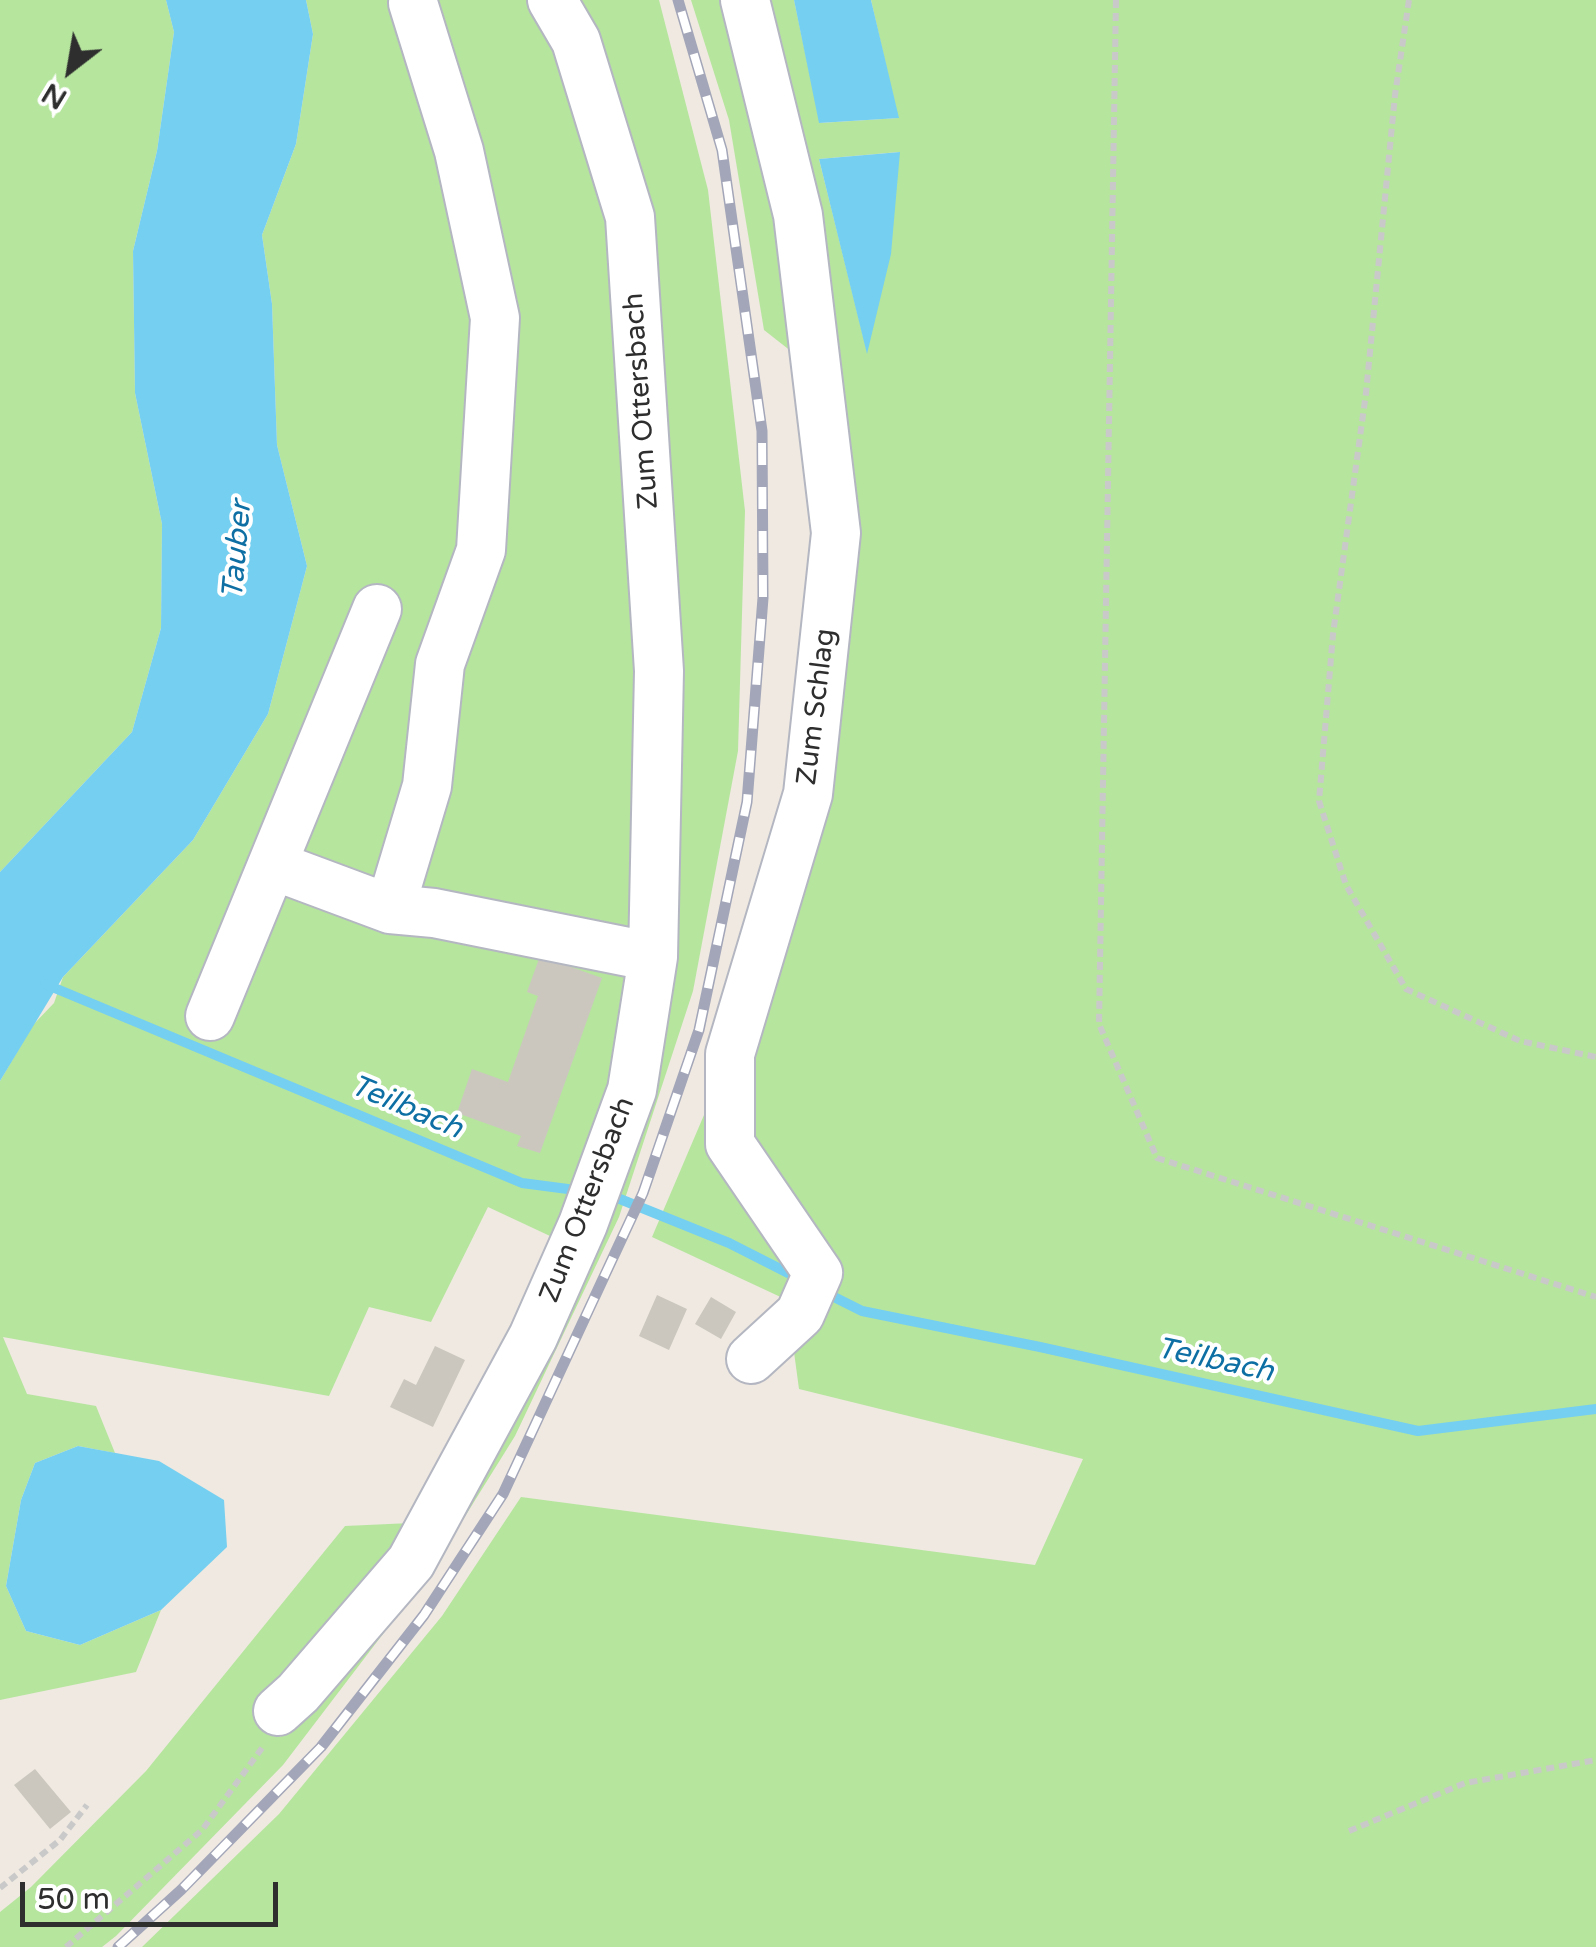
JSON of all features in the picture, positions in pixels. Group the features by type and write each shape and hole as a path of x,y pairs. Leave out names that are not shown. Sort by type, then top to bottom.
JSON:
{"street":[{"name":"Zum Ottersbach","path":"278,1710 298,1693 411,1562 533,1337 582,1224 632,1090 653,956 658,672 630,217 576,41 552,0"},
{"name":"Zum Schlag","path":"745,0 798,215 836,533 808,794 730,1054 730,1144 818,1273 800,1314 752,1359"},
{"path":"390,909 427,786 440,664 481,550 494,318 459,151 413,3"},
{"path":"210,1016 376,609"},
{"path":"272,865 390,909 434,913 653,956"}],"path":[{"path":"1116,0 1099,1024 1157,1158 1596,1297"},
{"path":"1409,0 1395,96 1366,393 1334,634 1318,801 1346,885 1406,989 1520,1041 1596,1057"},
{"path":"66,1947 202,1830 271,1735 278,1710"},
{"path":"1349,1831 1465,1783 1596,1760"},
{"path":"0,1888 60,1840 87,1804"}],"green space":[{"path":"0,0 166,0 174,32 157,151 133,251 135,393 162,524 161,628 132,732 0,872"},
{"path":"306,0 659,0 708,190 745,511 738,751 693,991 619,1217 515,1436 431,1571 283,1765 116,1936 102,1947 0,1947 0,1912 31,1887 146,1771 345,1526 433,1522 411,1562 298,1693 278,1710 280,1737 309,1698 357,1646 471,1487 572,1284 598,1205 608,1205 613,1187 605,1184 630,1095 595,1151 565,1243 488,1207 431,1322 369,1307 329,1396 3,1337 27,1394 96,1406 115,1453 78,1446 35,1463 21,1500 6,1586 26,1631 80,1645 161,1610 136,1672 0,1700 0,1081 33,1025 54,1003 63,977 193,840 268,714 307,566 277,445 272,304 262,235 296,144 313,34"},
{"path":"691,0 794,0 820,123 898,118 871,0 1596,0 1596,1947 142,1947 279,1814 442,1616 521,1497 1035,1565 1083,1459 799,1389 787,1300 652,1237 730,1054 808,794 824,377 764,330 729,120","holes":["899,152 867,352 819,159"]}],"water":[{"name":"Tauber","path":"166,0 306,0 313,34 296,144 262,235 272,304 277,445 307,566 268,714 193,840 63,977 0,1081 0,872 132,732 161,628 162,524 135,393 133,251 157,151 174,32"},
{"path":"794,0 871,0 899,118 819,123"},
{"path":"900,152 891,254 867,354 819,159"},
{"path":"78,1446 159,1461 224,1500 227,1547 161,1610 80,1645 26,1631 6,1586 21,1500 35,1463"}],"building":[{"path":"540,956 602,978 540,1153 517,1146 521,1136 457,1113 472,1069 508,1082 538,996 527,992"},
{"path":"657,1295 687,1309 669,1350 639,1336"},
{"path":"711,1297 736,1312 721,1339 695,1324"},
{"path":"435,1346 465,1360 433,1427 390,1407 404,1379 416,1385"},
{"path":"35,1769 71,1812 50,1829 14,1785"}],"waterway":[{"name":"Teilbach","path":"45,984 522,1183 583,1191"},
{"name":"Teilbach","path":"605,1193 729,1243 796,1277"},
{"name":"Teilbach","path":"830,1295 862,1311 1418,1431 1596,1409"}],"railway":[{"path":"118,1947 181,1890 321,1747 424,1615 503,1494 643,1193 699,1030 747,802 763,598 762,431 722,150 678,0"}]}
